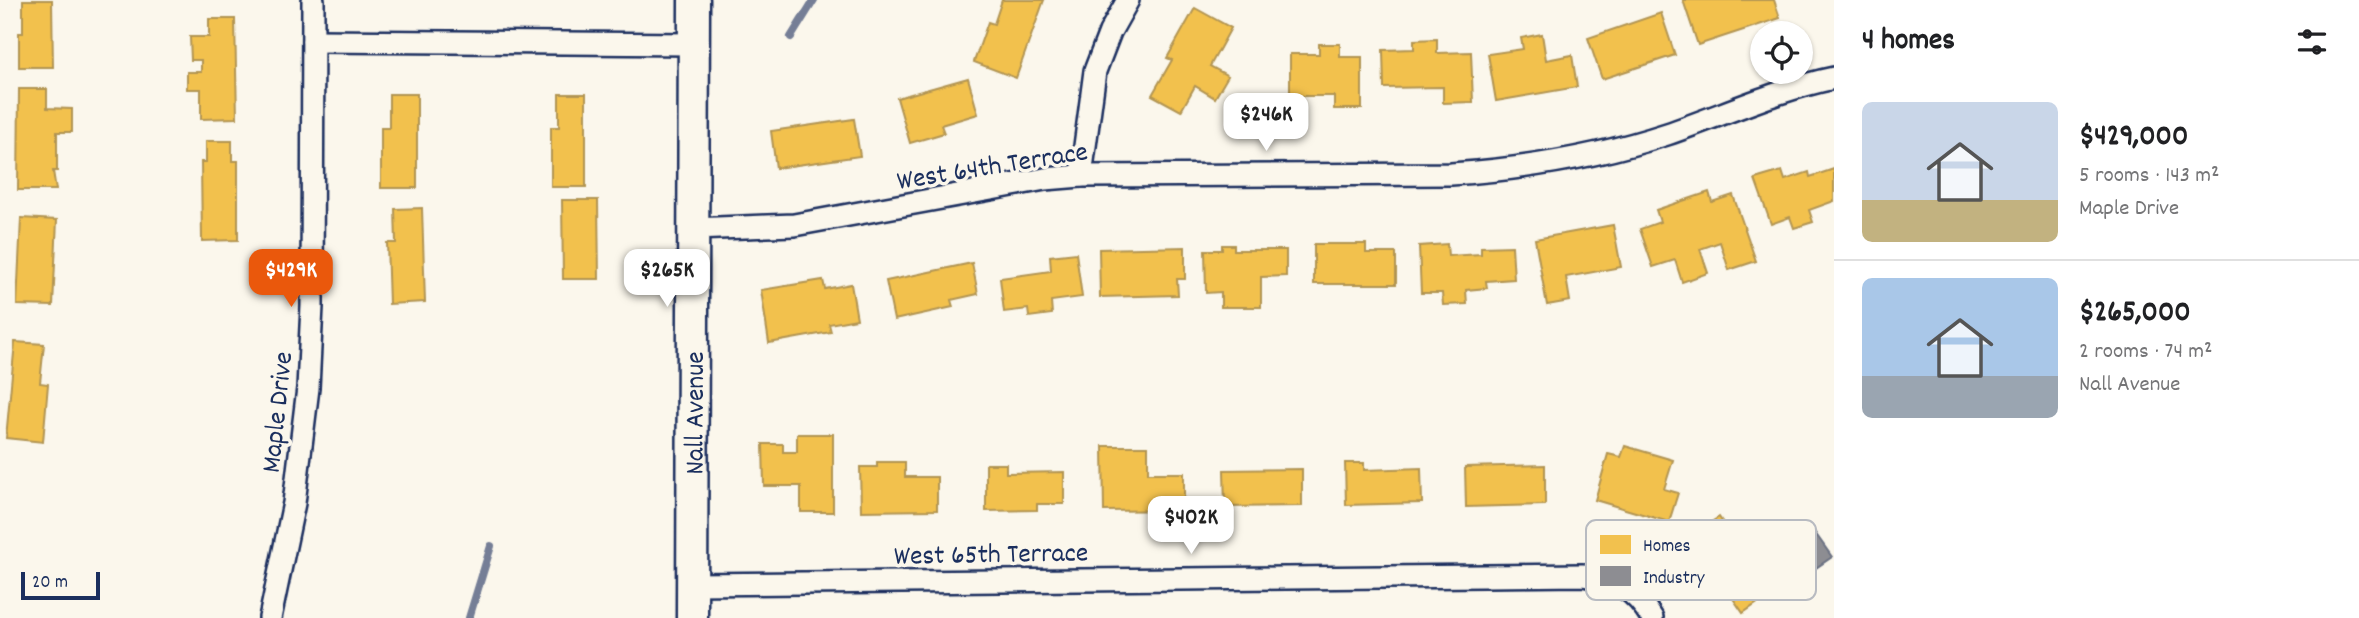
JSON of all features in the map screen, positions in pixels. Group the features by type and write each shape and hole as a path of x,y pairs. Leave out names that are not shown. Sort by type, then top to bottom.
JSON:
{"main road":[{"name":"Nall Avenue","path":"692,618 694,0"}],"street":[{"name":"Maple Drive","path":"270,618 294,503 308,388 312,306 313,0"},
{"path":"1081,176 1095,71 1110,32 1128,0"},
{"path":"313,41 693,44"},
{"name":"West 64th Terrace","path":"693,229 794,225 1045,179 1081,176 1451,174 1509,170 1619,148 1666,134 1782,91 1834,78"},
{"name":"West 65th Terrace","path":"692,584 1586,576"},
{"name":"West 65th Terrace","path":"1641,600 1652,618"}],"building: Homes":[{"path":"23,0 52,0 53,67 19,67"},
{"path":"1002,0 1044,0 1016,78 974,62 988,22 994,24"},
{"path":"1683,0 1774,0 1780,18 1750,21 1750,28 1698,45"},
{"path":"1195,8 1231,28 1210,66 1228,76 1215,98 1195,86 1181,111 1152,95 1172,60 1167,58"},
{"path":"1661,13 1675,55 1602,79 1588,38"},
{"path":"209,19 235,19 237,118 201,119 201,89 187,89 187,72 201,72 201,60 191,60 190,37 209,37"},
{"path":"1542,34 1546,60 1572,55 1577,87 1496,101 1488,54 1523,49 1521,38"},
{"path":"1437,39 1437,53 1471,52 1473,102 1443,103 1443,87 1384,88 1383,50 1414,49 1414,40"},
{"path":"1319,44 1340,44 1340,57 1362,57 1362,109 1334,109 1334,96 1290,96 1290,54 1319,54"},
{"path":"968,78 978,114 941,125 944,133 910,143 897,98"},
{"path":"19,89 47,89 47,108 72,109 72,132 57,132 57,171 53,171 56,190 18,190"},
{"path":"389,94 417,94 417,188 381,188 381,128 389,128"},
{"path":"559,94 586,94 586,187 551,187 551,127 559,127"},
{"path":"854,119 860,156 776,168 771,131"},
{"path":"206,141 232,141 232,161 238,161 238,240 202,241 201,162 206,162"},
{"path":"1834,169 1834,201 1809,210 1813,222 1794,228 1790,217 1771,224 1755,179 1782,171 1785,180 1809,172 1810,177"},
{"path":"1709,192 1712,202 1733,195 1756,261 1729,270 1720,242 1700,249 1708,273 1682,282 1675,260 1653,267 1640,229 1660,222 1656,210"},
{"path":"562,200 598,200 599,279 563,279"},
{"path":"422,208 425,302 389,304 387,243 396,243 395,209"},
{"path":"21,218 57,220 53,306 17,305"},
{"path":"1613,225 1621,267 1566,277 1570,301 1547,305 1535,239"},
{"path":"1314,244 1366,244 1366,253 1396,253 1396,284 1314,284"},
{"path":"1447,244 1448,256 1481,254 1481,247 1512,246 1514,279 1486,281 1487,288 1466,290 1467,304 1443,305 1442,293 1421,293 1419,246"},
{"path":"1222,245 1234,245 1234,250 1286,250 1286,276 1261,277 1261,307 1221,307 1221,292 1206,293 1205,250 1222,250"},
{"path":"1185,247 1185,279 1177,279 1178,295 1100,297 1099,249"},
{"path":"1076,253 1082,297 1051,301 1052,314 1029,317 1028,309 1004,312 1000,278 1051,271 1050,256"},
{"path":"972,263 978,294 951,300 953,307 894,320 886,281"},
{"path":"823,280 825,289 851,284 857,319 829,324 831,332 769,343 761,290"},
{"path":"15,342 44,344 40,383 48,384 43,442 6,438"},
{"path":"797,434 833,434 833,512 801,512 801,486 764,486 763,444 783,444 783,452 797,452"},
{"path":"1103,446 1148,446 1148,473 1184,473 1184,510 1104,511"},
{"path":"1625,446 1673,460 1664,489 1678,493 1670,520 1595,500 1608,454 1621,457"},
{"path":"877,462 905,462 905,477 937,477 937,510 861,511 860,467 877,467"},
{"path":"1345,463 1364,463 1364,470 1421,468 1422,503 1346,505"},
{"path":"986,464 1006,464 1006,473 1064,472 1064,504 1037,504 1037,510 986,511"},
{"path":"1545,465 1545,505 1466,507 1465,467"},
{"path":"1302,469 1302,506 1225,507 1224,470"},
{"path":"1734,600 1762,600 1743,613"}],"building: Industry":[{"path":"1816,534 1832,557 1816,568"}],"waterway":[{"path":"791,37 814,0"},
{"path":"469,618 491,546"}]}
